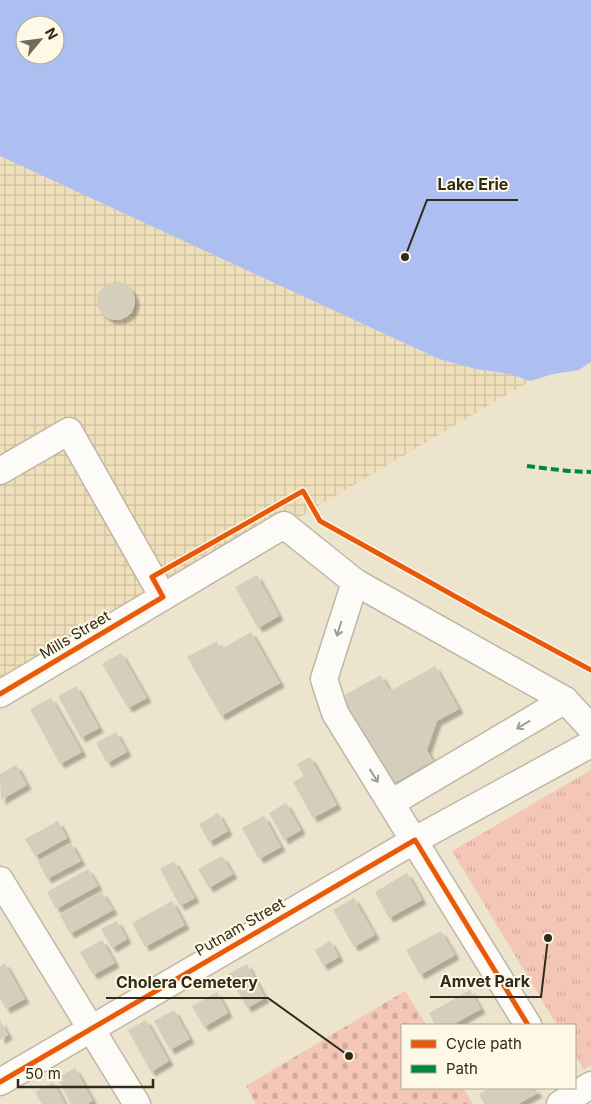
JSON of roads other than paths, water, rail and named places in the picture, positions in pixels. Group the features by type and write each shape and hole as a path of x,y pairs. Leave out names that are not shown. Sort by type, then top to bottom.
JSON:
{"street":[{"path":"0,471 69,431 163,597"},
{"name":"Mills Street","path":"0,694 284,526 354,582"},
{"path":"527,1024 335,713 324,679 354,582 565,700 591,728"},
{"path":"391,803 565,700"},
{"name":"Putnam Street","path":"0,1082 415,840 591,744"},
{"path":"0,880 137,1104"}],"water":[{"path":"0,0 591,0 591,362 579,370 553,374 530,381 510,374 476,369 439,359 0,156"}],"place":[{"name":"Lake Erie","path":"405,257"},
{"name":"Amvet Park","path":"548,938"},
{"name":"Cholera Cemetery","path":"349,1056"}]}
